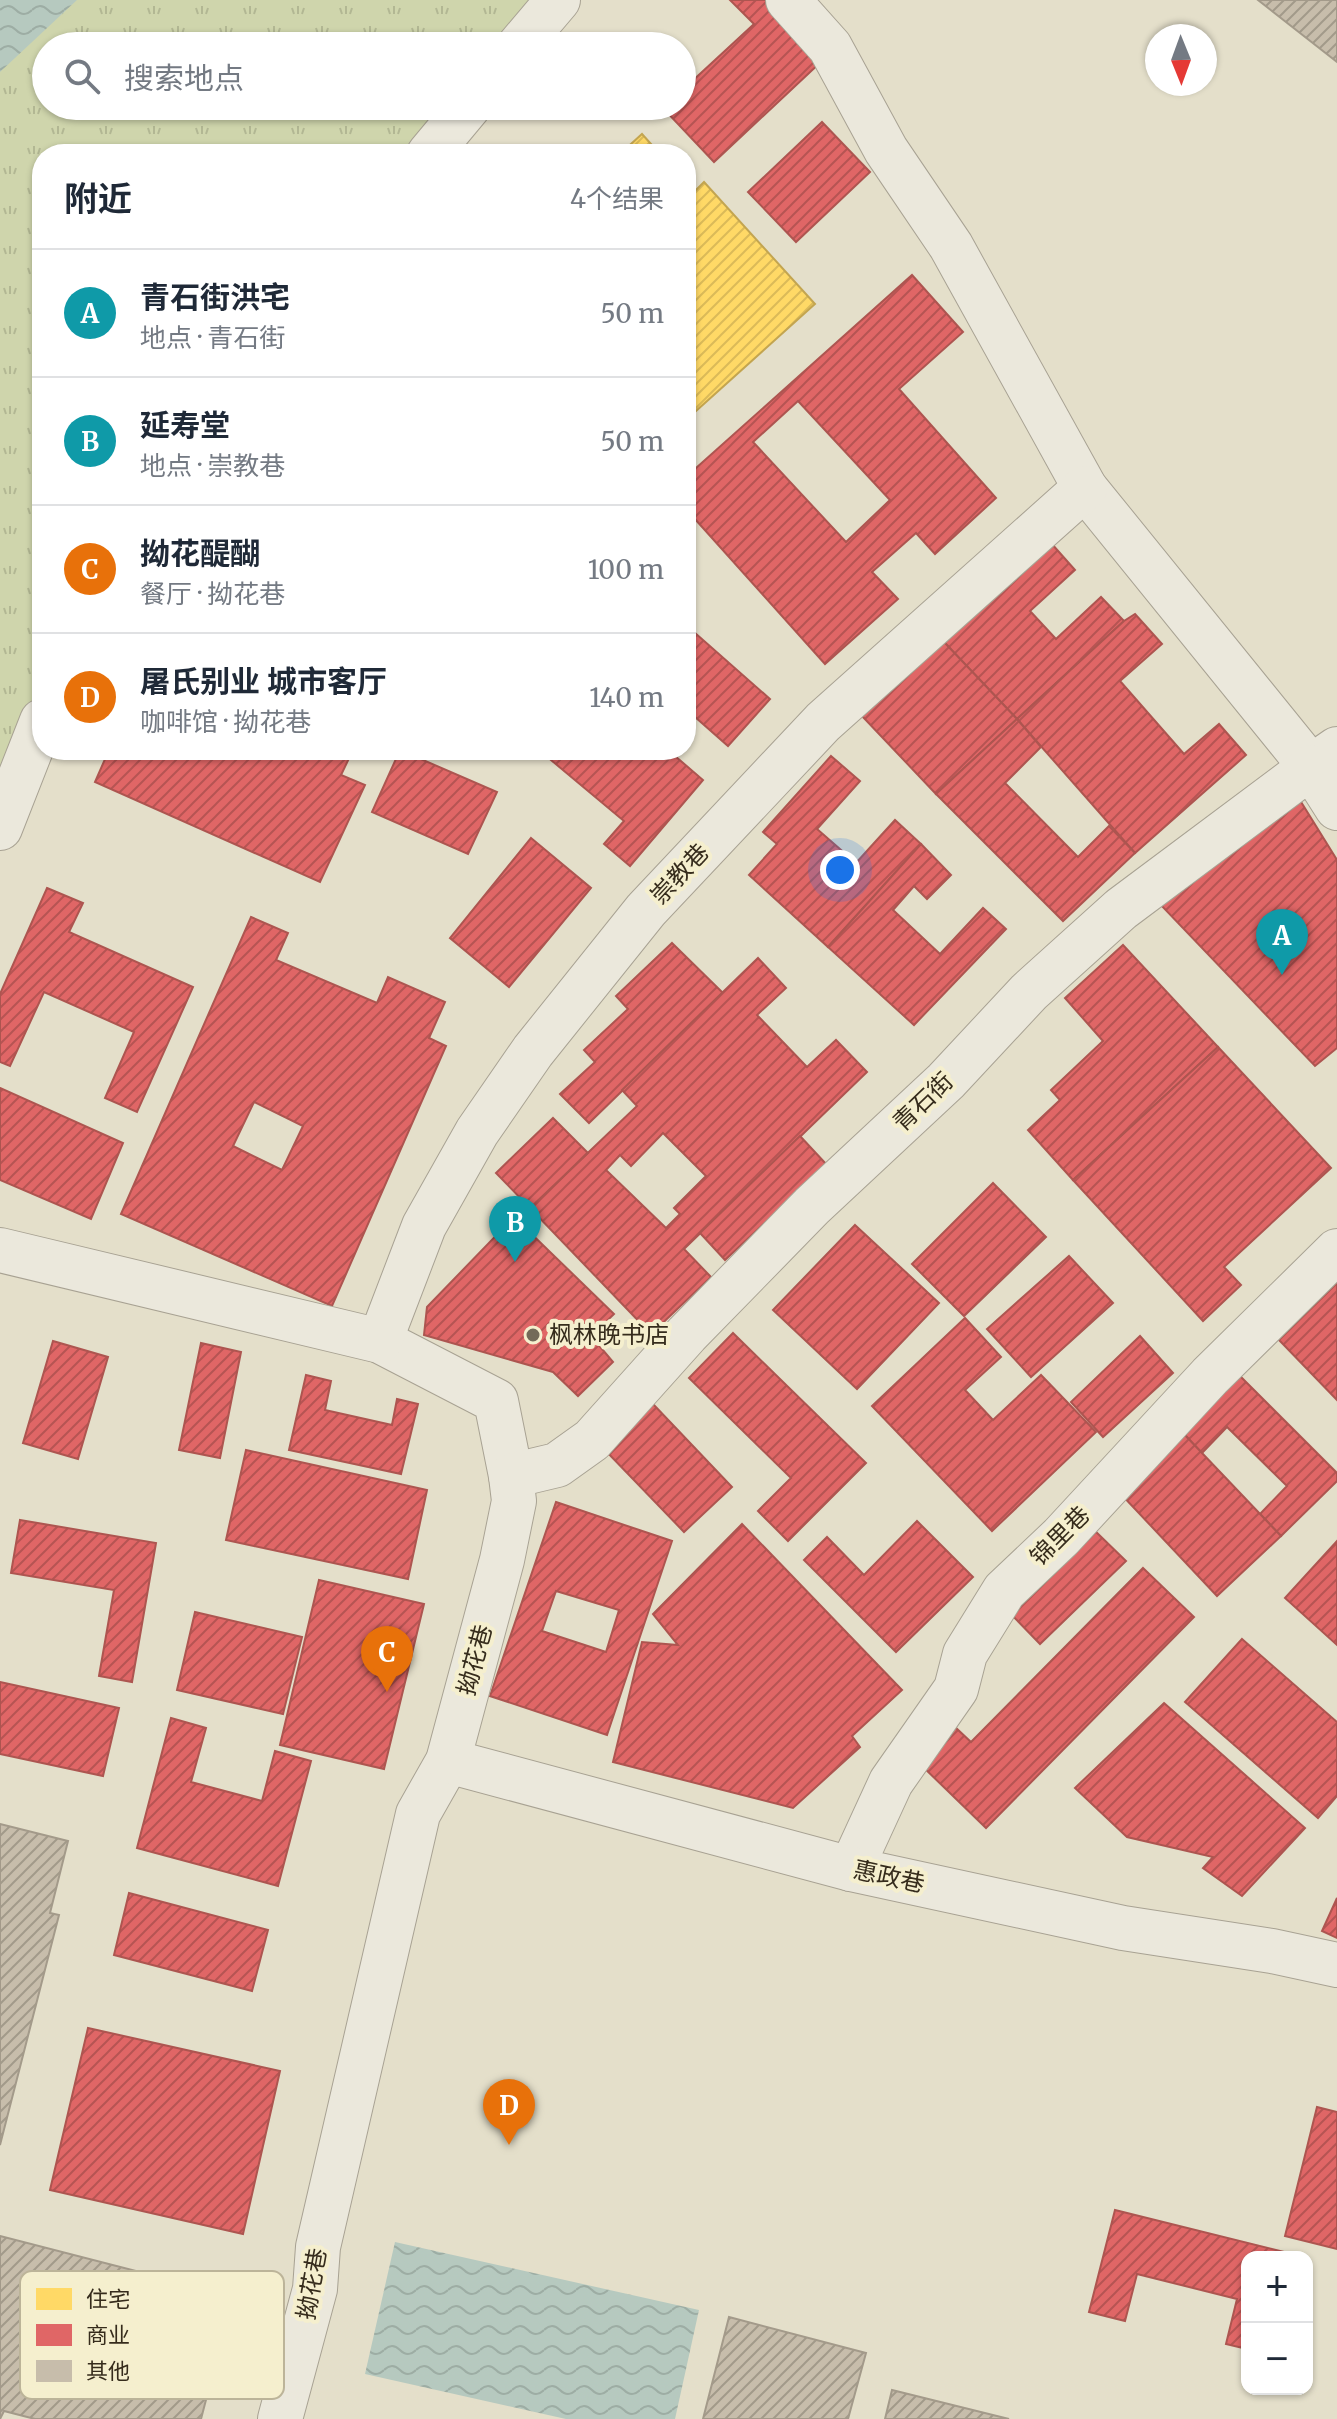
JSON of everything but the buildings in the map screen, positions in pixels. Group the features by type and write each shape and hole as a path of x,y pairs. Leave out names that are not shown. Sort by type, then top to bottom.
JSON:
{"street":[{"path":"531,32 558,0"},
{"path":"788,0 830,47 886,150 951,246 1085,488 1324,758 1337,808"},
{"path":"437,144 457,120"},
{"name":"崇教巷","path":"380,1341 424,1226 477,1132 533,1051 646,910 823,722 1085,488"},
{"path":"0,828 32,746"},
{"name":"青石街","path":"511,1476 557,1465 592,1440 687,1334 802,1216 946,1081 1029,992 1121,909 1324,758"},
{"name":"拗花巷","path":"0,1250 380,1341 496,1401 514,1501 502,1560 448,1761 418,1814 318,2247 315,2289 280,2419"},
{"name":"锦里巷","path":"851,1869 891,1782 956,1689 965,1654 1004,1591 1061,1537 1210,1376 1337,1251"},
{"name":"惠政巷","path":"448,1761 851,1869 1123,1928 1272,1951 1337,1965"}],"green space":[{"path":"0,0 534,0 508,32 32,32 32,120 435,120 415,144 32,144 32,705 0,783"}],"water":[{"path":"0,0 77,0 43,32 32,32 32,42 0,72"},
{"path":"395,2242 699,2310 675,2419 566,2419 365,2374"}],"place":[{"name":"青石街洪宅","path":"1282,975"},
{"name":"延寿堂","path":"515,1262"},
{"name":"枫林晚书店","path":"533,1335"},
{"name":"拗花醍醐","path":"387,1692"},
{"name":"屠氏别业 城市客厅","path":"509,2145"}]}
